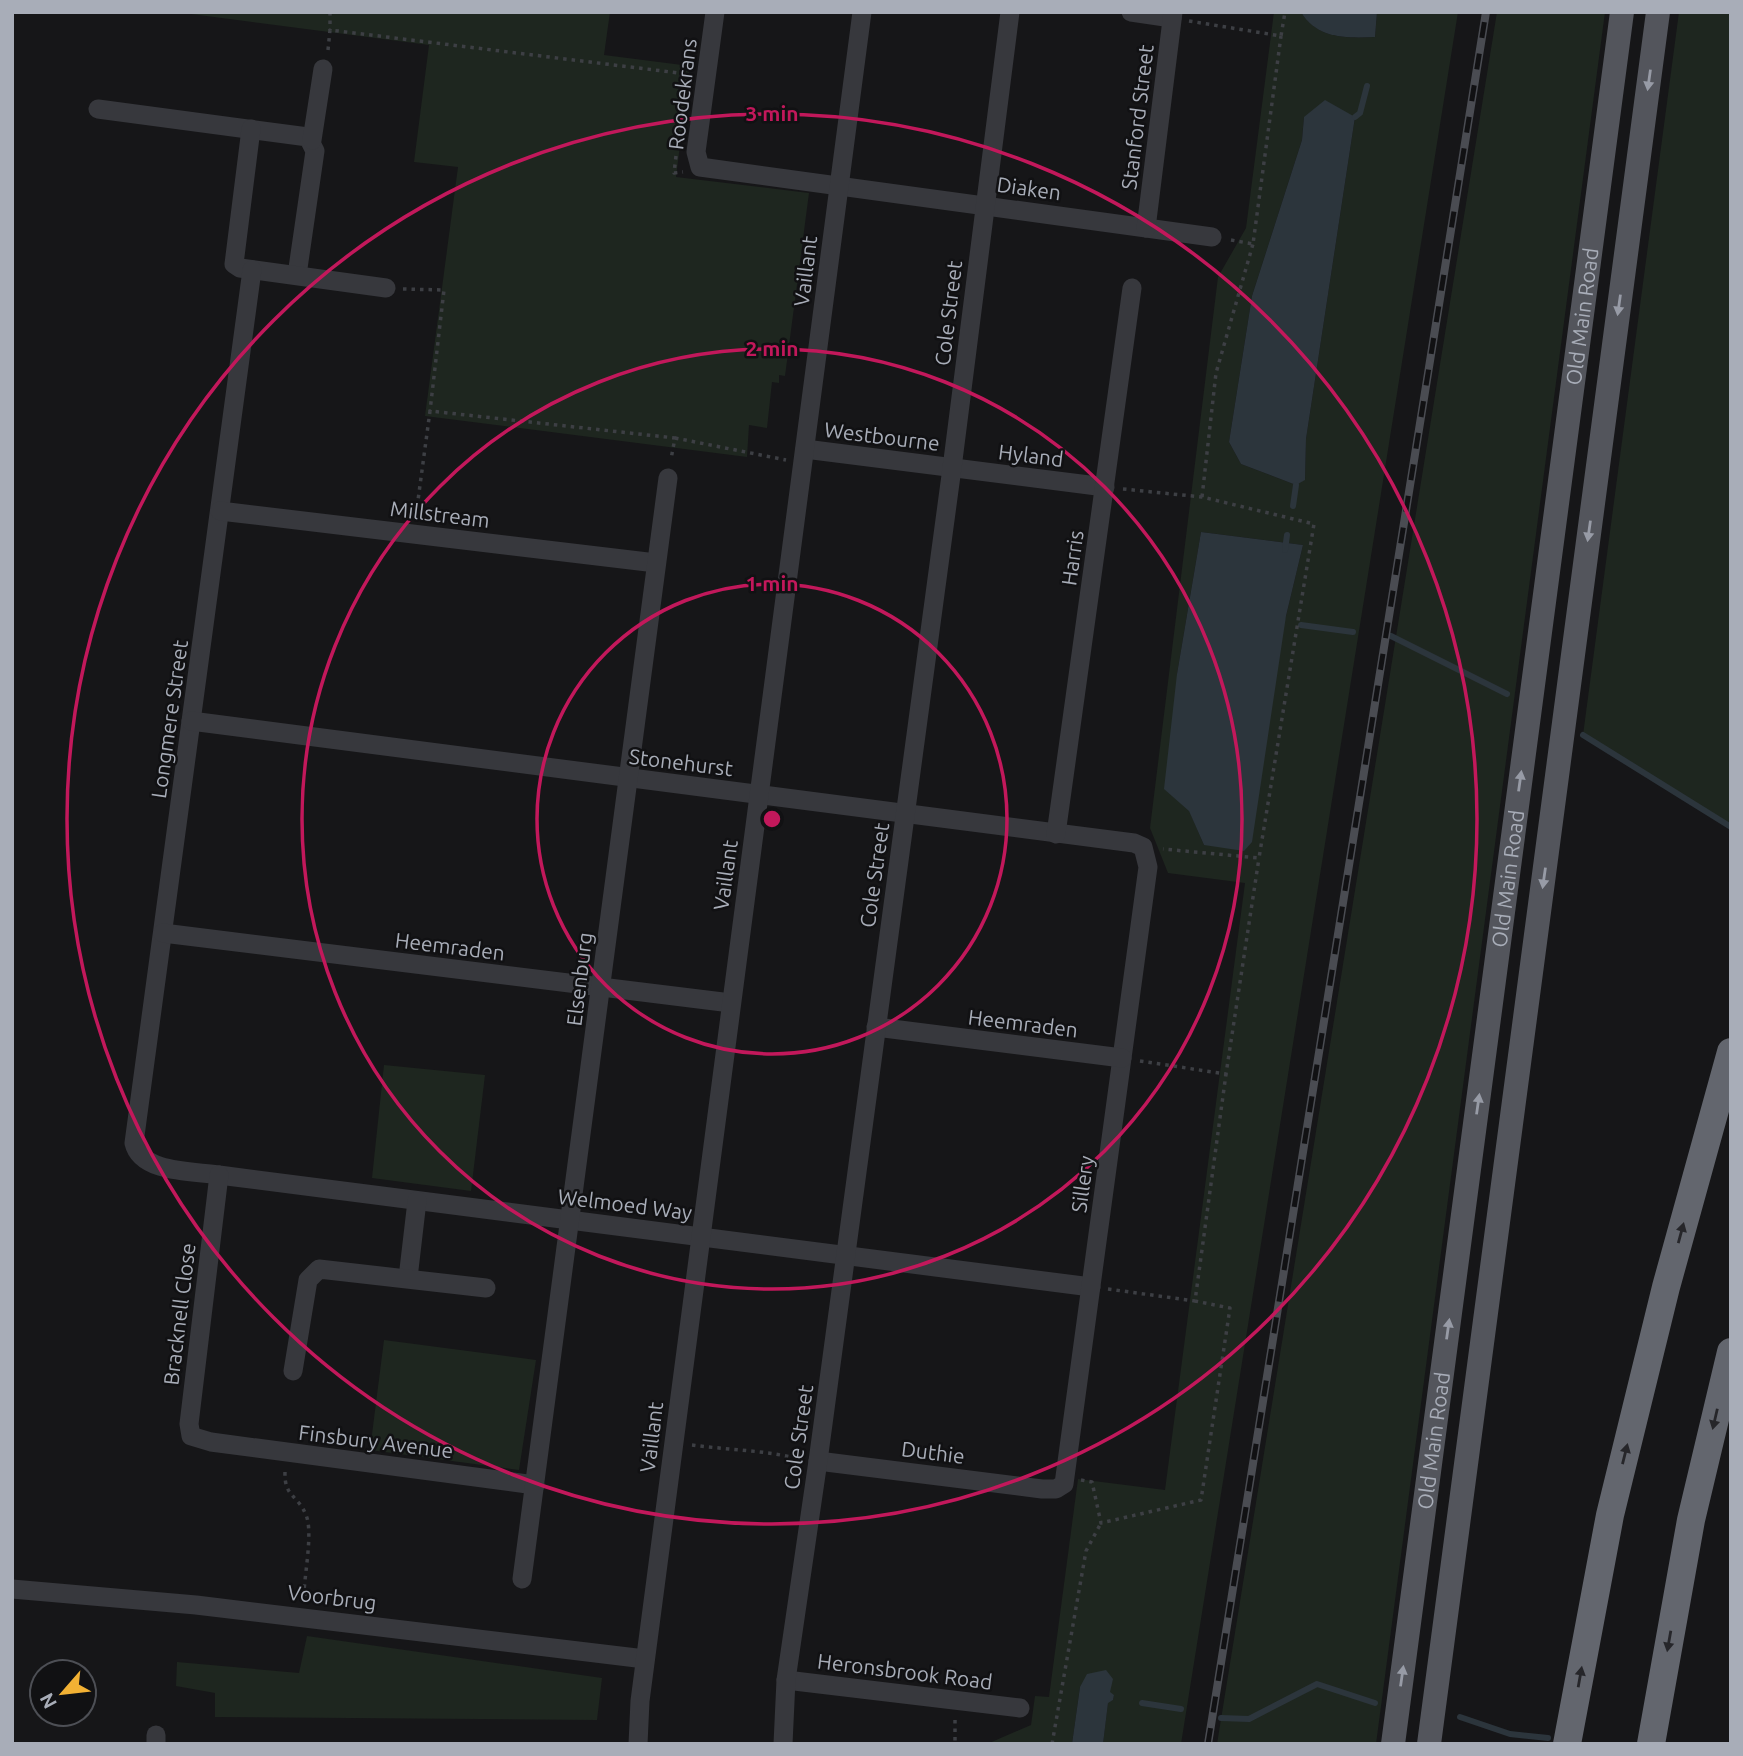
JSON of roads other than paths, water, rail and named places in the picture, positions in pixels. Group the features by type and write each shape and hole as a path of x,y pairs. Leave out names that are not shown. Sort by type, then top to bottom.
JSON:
{"highway":[{"path":"1567,1744 1609,1514 1666,1287 1731,1052"},
{"path":"1651,1744 1691,1521 1731,1352"}],"main road":[{"name":"Old Main Road","path":"1393,1744 1622,12"},
{"name":"Old Main Road","path":"1429,1744 1658,12"}],"street":[{"name":"Roodekrans","path":"715,12 696,152 698,165 839,185"},
{"name":"Vaillant","path":"638,1744 645,1659 699,1237 862,12"},
{"name":"Cole Street","path":"783,1744 786,1679 952,468 1010,12"},
{"path":"1131,12 1173,15"},
{"name":"Stanford Street","path":"1146,228 1173,15"},
{"path":"297,275 323,69"},
{"path":"98,109 303,135 312,140"},
{"path":"251,128 233,257 237,267 386,288"},
{"name":"Diaken","path":"839,185 1212,237"},
{"name":"Longmere Street","path":"153,1164 140,1157 134,1143 252,270"},
{"name":"Harris","path":"1056,834 1132,289"},
{"name":"Westbourne","path":"804,456 952,468"},
{"name":"Hyland","path":"952,468 1105,487"},
{"name":"Elsenburg","path":"522,1579 668,478"},
{"name":"Millstream","path":"220,510 656,563"},
{"name":"Stonehurst","path":"191,721 1135,843 1143,847 1148,866"},
{"name":"Sillery","path":"1042,1489 1060,1488 1066,1476 1148,866"},
{"name":"Heemraden","path":"163,933 731,1003"},
{"name":"Heemraden","path":"876,1027 1122,1058"},
{"name":"Welmoed Way","path":"153,1164 417,1201 1091,1287"},
{"name":"Bracknell Close","path":"211,1442 194,1439 188,1424 219,1175"},
{"path":"408,1278 417,1201"},
{"path":"293,1371 306,1288 314,1271 331,1269 486,1288"},
{"name":"Finsbury Avenue","path":"211,1442 535,1485"},
{"name":"Duthie","path":"818,1461 1042,1489"},
{"name":"Voorbrug","path":"12,1589 100,1595 314,1618 645,1659"},
{"name":"Heronsbrook Road","path":"786,1679 1020,1708"}],"waterway":[{"path":"1355,117 1360,113 1367,86"},
{"path":"1293,506 1296,485"},
{"path":"1285,550 1287,535"},
{"path":"1301,625 1353,632"},
{"path":"1391,636 1507,694"},
{"path":"1583,735 1731,827"},
{"path":"1221,1718 1249,1719 1317,1684 1375,1703"},
{"path":"1142,1703 1181,1709"},
{"path":"1460,1717 1510,1734 1548,1738"}],"railway":[{"path":"1208,1744 1486,12"}]}
